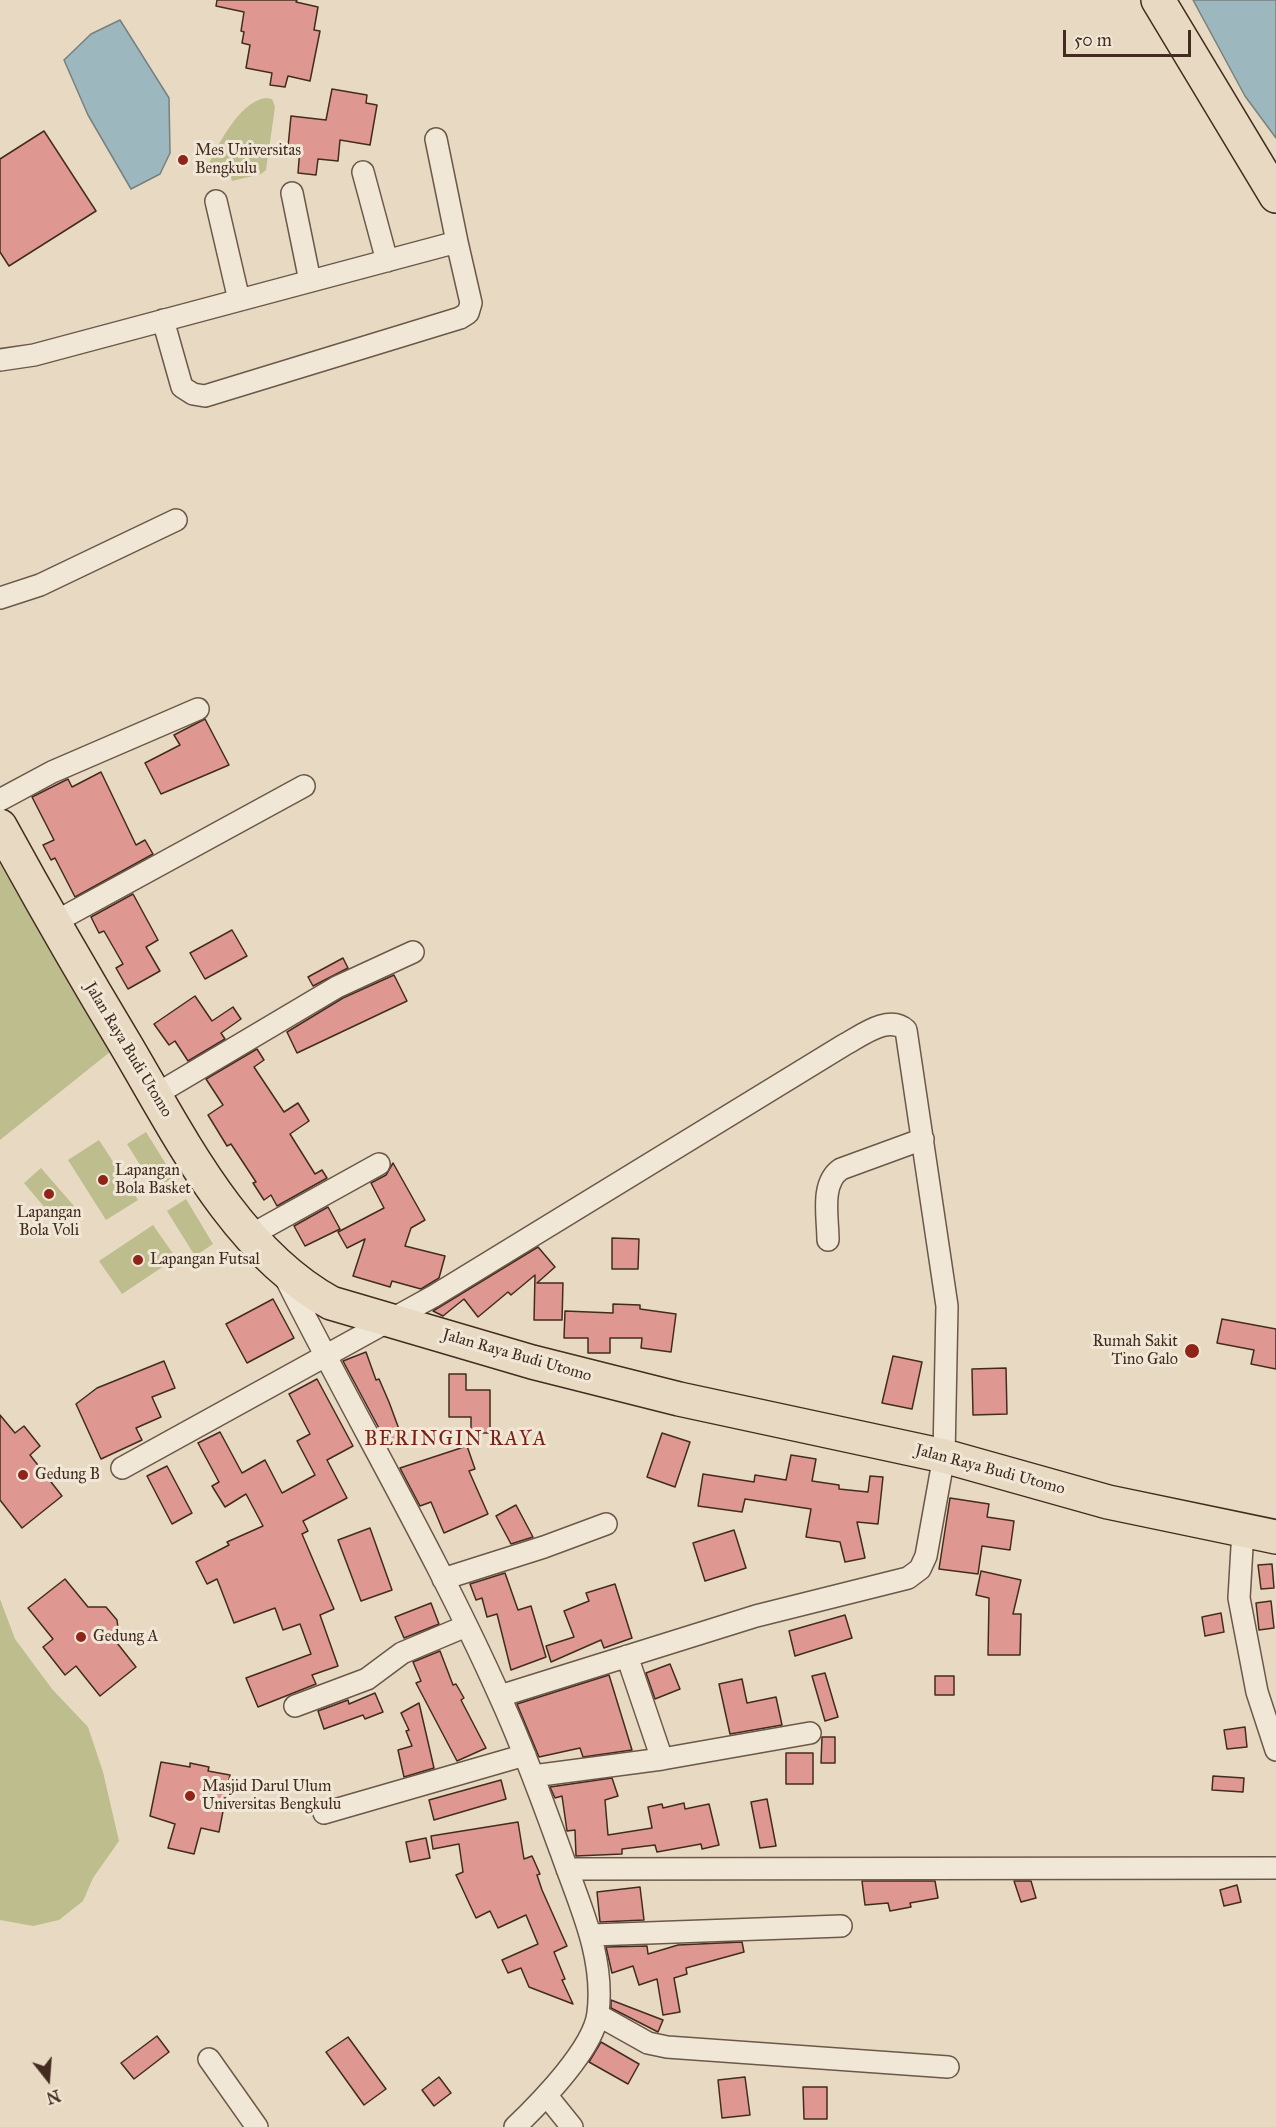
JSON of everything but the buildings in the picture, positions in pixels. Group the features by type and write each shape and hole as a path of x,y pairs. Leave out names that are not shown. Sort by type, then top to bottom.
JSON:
{"main road":[{"path":"1158,0 1276,196"},
{"name":"Jalan Raya Budi Utomo","path":"0,826 53,923 207,1179 282,1271 303,1288 331,1303 532,1362 656,1393 944,1456 1108,1502 1276,1537"}],"street":[{"path":"163,320 182,387 193,394 205,396 460,318 468,313 471,303 436,139"},
{"path":"363,172 387,261"},
{"path":"292,193 310,281"},
{"path":"216,201 239,300"},
{"path":"0,360 34,355 457,242"},
{"path":"0,598 40,585 176,520"},
{"path":"0,800 52,772 198,709"},
{"path":"53,923 304,786"},
{"path":"155,1095 337,987 413,952"},
{"path":"122,1468 434,1296 844,1045 890,1023 899,1023 906,1030 947,1306 944,1456 926,1556 920,1569 908,1578 756,1616 500,1696"},
{"path":"828,1240 828,1185 831,1176 841,1169 923,1139"},
{"path":"251,1235 379,1164"},
{"path":"282,1271 443,1579 500,1696 525,1755 592,1935 599,1980 598,2015 589,2039 547,2096 516,2127"},
{"path":"443,1579 544,1547 606,1524"},
{"path":"1243,1530 1239,1599 1257,1692 1276,1750"},
{"path":"295,1706 367,1679 402,1653 465,1626"},
{"path":"627,1656 662,1759"},
{"path":"533,1776 662,1759 810,1733"},
{"path":"324,1813 525,1755"},
{"path":"567,1869 1276,1868"},
{"path":"592,1935 841,1926"},
{"path":"598,2015 648,2043 667,2047 948,2067"},
{"path":"210,2059 257,2127"},
{"path":"547,2096 572,2127"}],"green space":[{"path":"266,98 272,99 275,107 266,170 261,174 232,181 225,167 204,175 228,129 246,108"},
{"path":"0,864 110,1052 0,1140"},
{"path":"146,1132 174,1177 155,1189 127,1144"},
{"name":"Lapangan Bola Basket","path":"99,1140 138,1200 106,1220 68,1160"},
{"name":"Lapangan Bola Voli","path":"41,1168 74,1206 56,1221 24,1183"},
{"path":"186,1199 213,1244 195,1256 167,1211"},
{"name":"Lapangan Futsal","path":"153,1225 176,1258 122,1294 99,1261"},
{"path":"0,1599 15,1639 52,1689 88,1727 103,1772 119,1841 93,1878 83,1901 59,1920 33,1926 0,1920"}],"water":[{"path":"1193,0 1276,0 1276,138 1245,96"},
{"path":"120,20 169,98 170,153 160,174 131,189 88,115 64,60 91,34"}],"place":[{"name":"Mes Universitas Bengkulu","path":"183,160"},
{"name":"Lapangan Bola Basket","path":"103,1180"},
{"name":"Lapangan Bola Voli","path":"49,1194"},
{"name":"Lapangan Futsal","path":"138,1260"},
{"name":"Rumah Sakit Tino Galo","path":"1192,1351"},
{"name":"Gedung B","path":"23,1475"},
{"name":"Gedung A","path":"81,1637"},
{"name":"Masjid Darul Ulum Universitas Bengkulu","path":"190,1796"}],"district":[{"name":"BERINGIN RAYA","path":"456,1440"}]}
